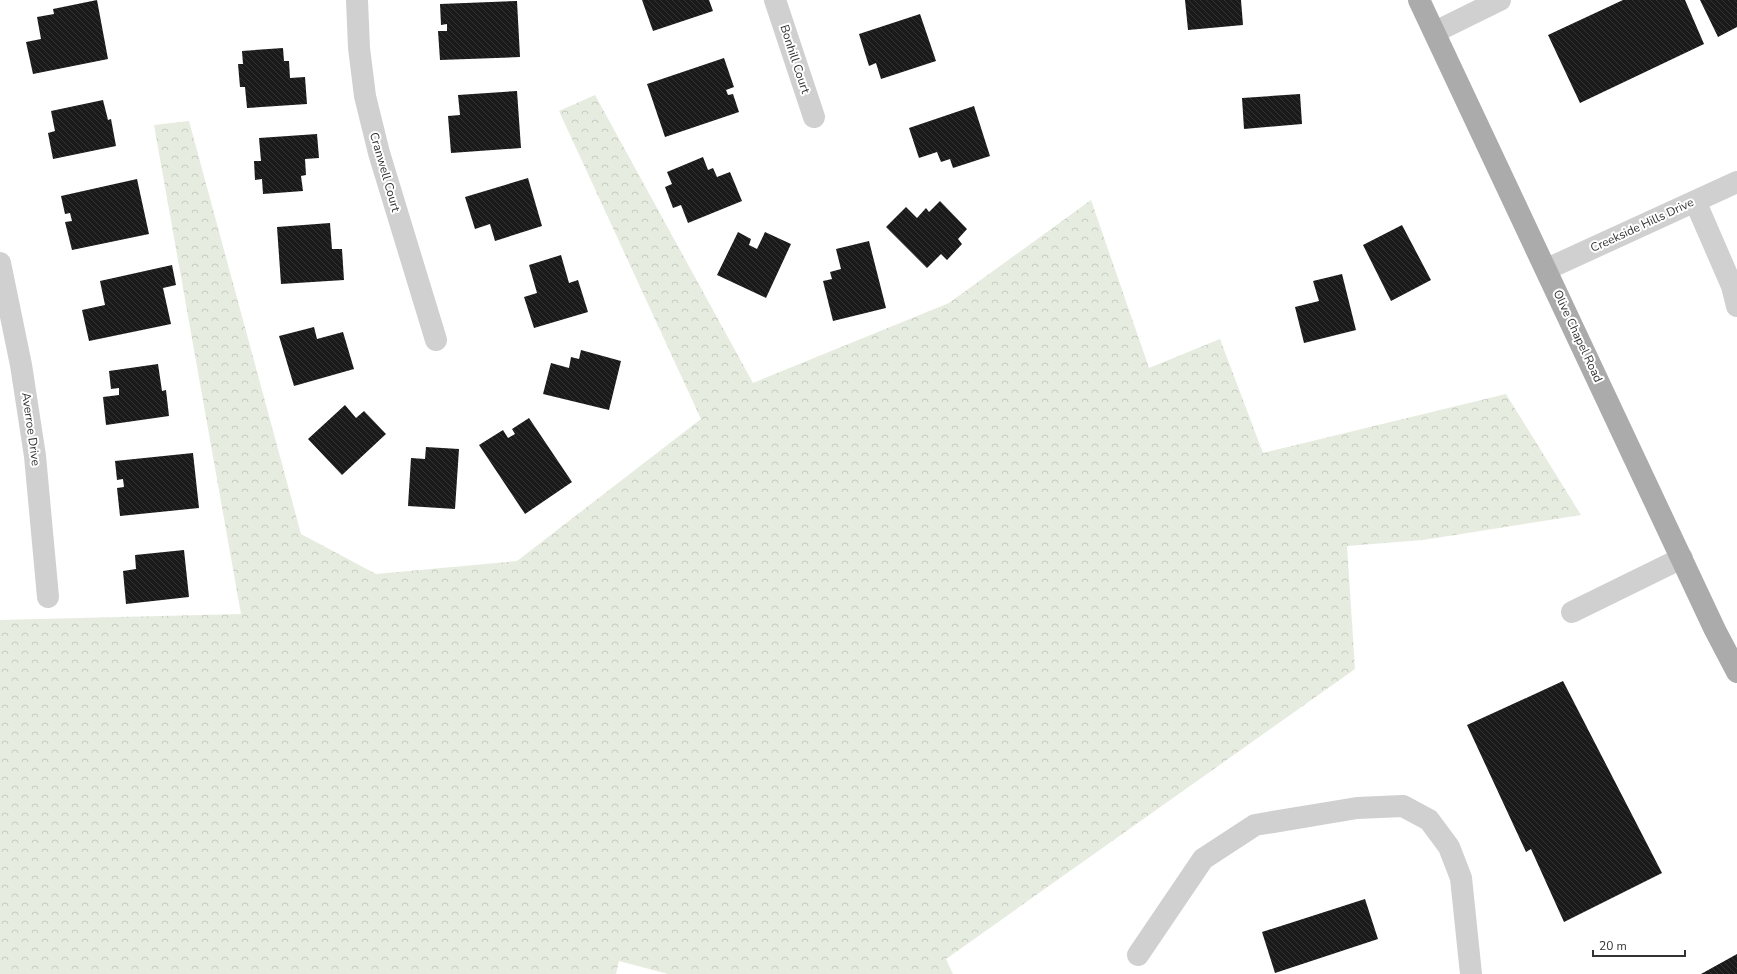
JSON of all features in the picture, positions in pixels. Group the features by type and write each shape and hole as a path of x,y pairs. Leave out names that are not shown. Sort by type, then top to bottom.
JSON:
{"main road":[{"name":"Olive Chapel Road","path":"1419,0 1547,269 1715,630 1737,672"}],"street":[{"name":"Cranwell Court","path":"357,0 359,48 365,96 379,153 436,340"},
{"name":"Bonhill Court","path":"775,0 814,117"},
{"path":"1435,32 1500,0"},
{"name":"Creekside Hills Drive","path":"1547,269 1737,182"},
{"path":"1695,201 1732,286 1737,306"},
{"name":"Averroe Drive","path":"0,263 21,364 35,456 48,597"},
{"path":"1572,612 1682,558"},
{"path":"1138,955 1203,859 1255,825 1357,808 1403,806 1429,820 1449,847 1461,878 1471,974"}],"green space":[{"path":"595,95 753,383 949,303 1091,200 1149,368 1220,339 1263,453 1506,394 1581,515 1423,540 1347,546 1355,669 946,959 953,974 668,974 619,961 616,974 0,974 0,620 241,614 154,125 189,121 301,534 376,574 517,561 701,419 559,111"}],"building":[{"path":"97,0 108,59 33,74 26,42 41,39 37,17 54,14 53,9"},
{"path":"642,0 709,0 713,11 653,31"},
{"path":"1185,0 1241,0 1243,25 1188,30"},
{"path":"1623,0 1685,0 1704,44 1580,103 1548,35"},
{"path":"1700,0 1737,0 1737,27 1718,37"},
{"path":"517,1 520,57 440,60 438,31 447,31 447,24 441,25 440,4"},
{"path":"920,14 936,61 881,79 876,63 869,66 859,34"},
{"path":"283,48 284,61 289,61 290,78 305,77 307,104 247,108 245,87 240,87 238,64 243,64 242,51"},
{"path":"724,58 734,87 726,90 728,95 733,94 739,112 665,137 647,84"},
{"path":"517,91 521,148 451,153 448,116 460,115 458,95"},
{"path":"1300,94 1302,124 1244,129 1242,98"},
{"path":"103,100 108,120 111,119 116,146 53,159 48,133 55,131 51,111"},
{"path":"974,106 990,156 953,168 950,159 941,162 937,152 919,158 909,128"},
{"path":"317,134 319,158 305,159 306,175 301,176 303,191 263,194 262,179 255,180 254,161 261,161 259,138"},
{"path":"703,157 708,170 713,168 717,177 730,172 742,201 688,223 681,205 673,208 665,187 672,184 667,172"},
{"path":"528,178 542,226 495,241 490,224 475,229 465,197"},
{"path":"137,179 149,234 72,250 65,222 72,221 70,213 65,214 61,196"},
{"path":"940,201 967,229 958,239 962,244 947,260 941,254 927,268 886,227 906,207 917,218 926,208 929,212"},
{"path":"330,223 332,249 342,249 344,280 281,284 277,227"},
{"path":"1402,225 1431,280 1391,301 1363,245"},
{"path":"738,232 751,239 749,245 757,249 765,232 791,244 766,298 717,275"},
{"path":"869,241 886,308 833,321 823,281 832,279 830,272 841,269 836,249"},
{"path":"561,255 569,283 578,280 588,312 534,328 524,297 537,293 529,265"},
{"path":"172,265 176,285 163,288 171,324 89,341 82,310 105,305 100,281"},
{"path":"1342,274 1356,330 1304,343 1295,307 1319,301 1313,281"},
{"path":"314,327 317,339 343,332 354,369 294,386 279,336"},
{"path":"581,350 621,361 609,410 543,394 551,363 569,368 571,357 579,359"},
{"path":"158,364 162,391 166,390 169,416 106,425 103,397 119,395 119,388 111,389 109,371"},
{"path":"345,405 356,418 364,411 386,434 342,475 308,439"},
{"path":"529,418 572,482 525,514 479,445 503,430 508,438 515,434 512,429"},
{"path":"426,447 459,449 455,509 408,506 411,458 425,459"},
{"path":"193,453 199,508 120,516 117,488 124,487 123,479 117,480 115,461"},
{"path":"184,550 189,597 126,604 123,571 136,569 135,555"},
{"path":"1563,681 1662,873 1564,922 1531,849 1526,852 1467,725"},
{"path":"1365,899 1378,939 1275,973 1262,932"},
{"path":"1737,954 1737,974 1701,974"}]}
